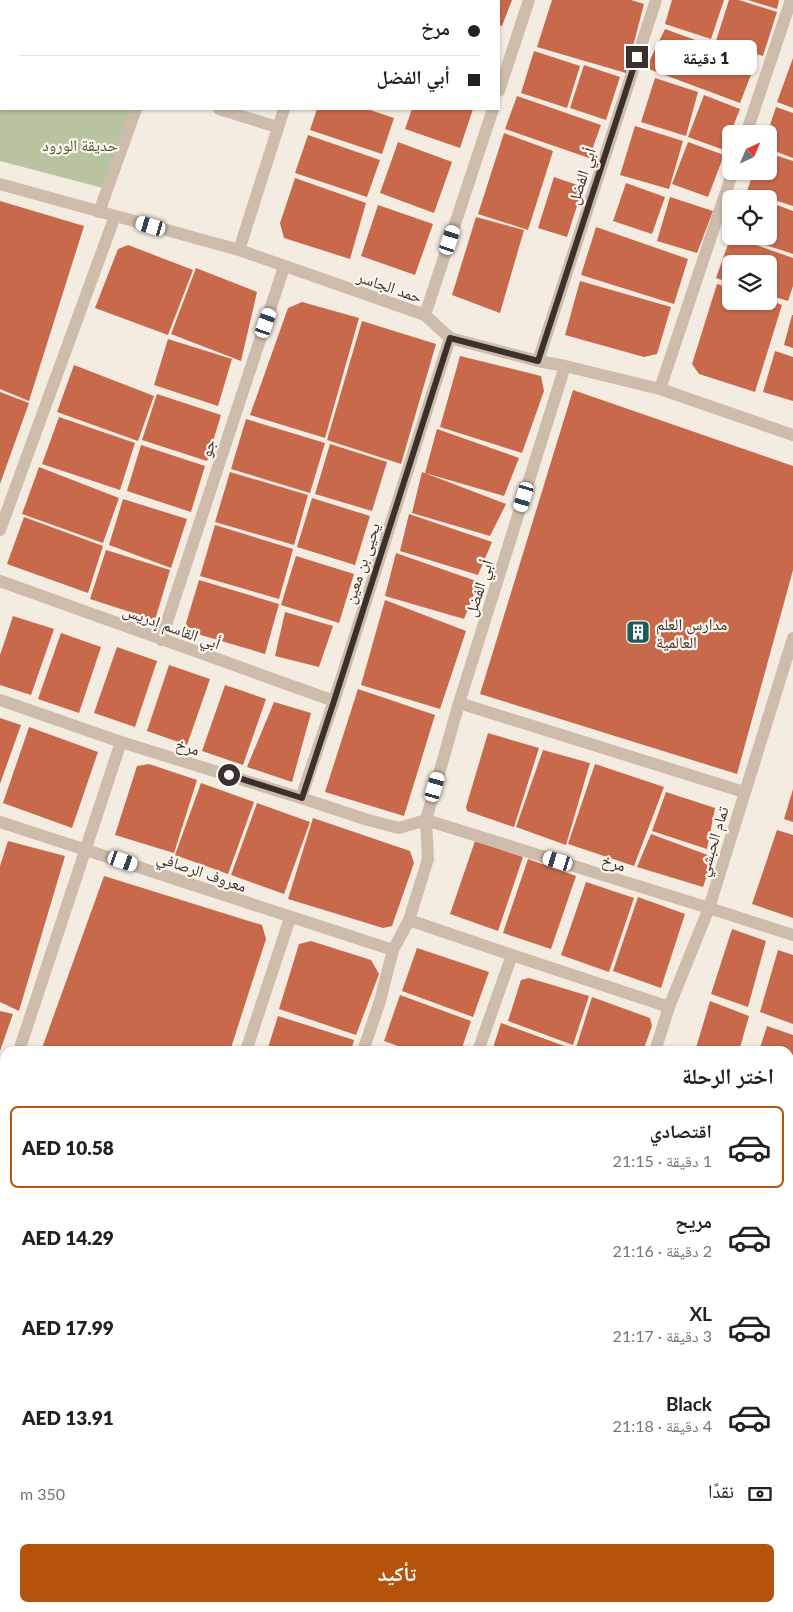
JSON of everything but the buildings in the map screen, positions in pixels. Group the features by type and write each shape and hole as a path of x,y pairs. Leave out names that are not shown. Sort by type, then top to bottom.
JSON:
{"street":[{"path":"500,88 529,0"},
{"name":"أبي الفضل","path":"538,361 656,0"},
{"path":"749,125 791,0"},
{"path":"100,212 136,110"},
{"path":"222,110 278,127"},
{"path":"239,250 284,110"},
{"path":"425,315 493,110"},
{"path":"660,389 730,180"},
{"name":"حمد الجاسر","path":"0,184 239,250 425,315 450,338 538,361 660,389 793,435"},
{"path":"0,530 115,216"},
{"name":"جو","path":"161,640 284,267"},
{"name":"يحيى بن معين","path":"302,798 450,338"},
{"name":"أبي الفضل","path":"426,820 458,703 565,366"},
{"name":"أبي القاسم إدريس","path":"0,581 334,701"},
{"name":"تمام الحبشي","path":"656,1046 669,1007 709,908 793,638"},
{"name":"مرخ","path":"0,700 121,742 368,820 399,828 426,820 793,936"},
{"path":"458,703 744,792"},
{"path":"21,1046 121,742"},
{"path":"366,1046 393,950 409,920 428,859 426,820"},
{"name":"معروف الرصافي","path":"0,822 393,950"},
{"path":"248,1046 290,918"},
{"path":"409,920 669,1007"},
{"path":"480,1046 512,956"}],"green space":[{"name":"حديقة الورود","path":"0,110 131,110 103,188 0,161"}],"place":[{"name":"مدارس العلم العالمية","path":"638,632"}],"route":[{"path":"229,775 302,798 450,338 538,361 637,57"}]}
